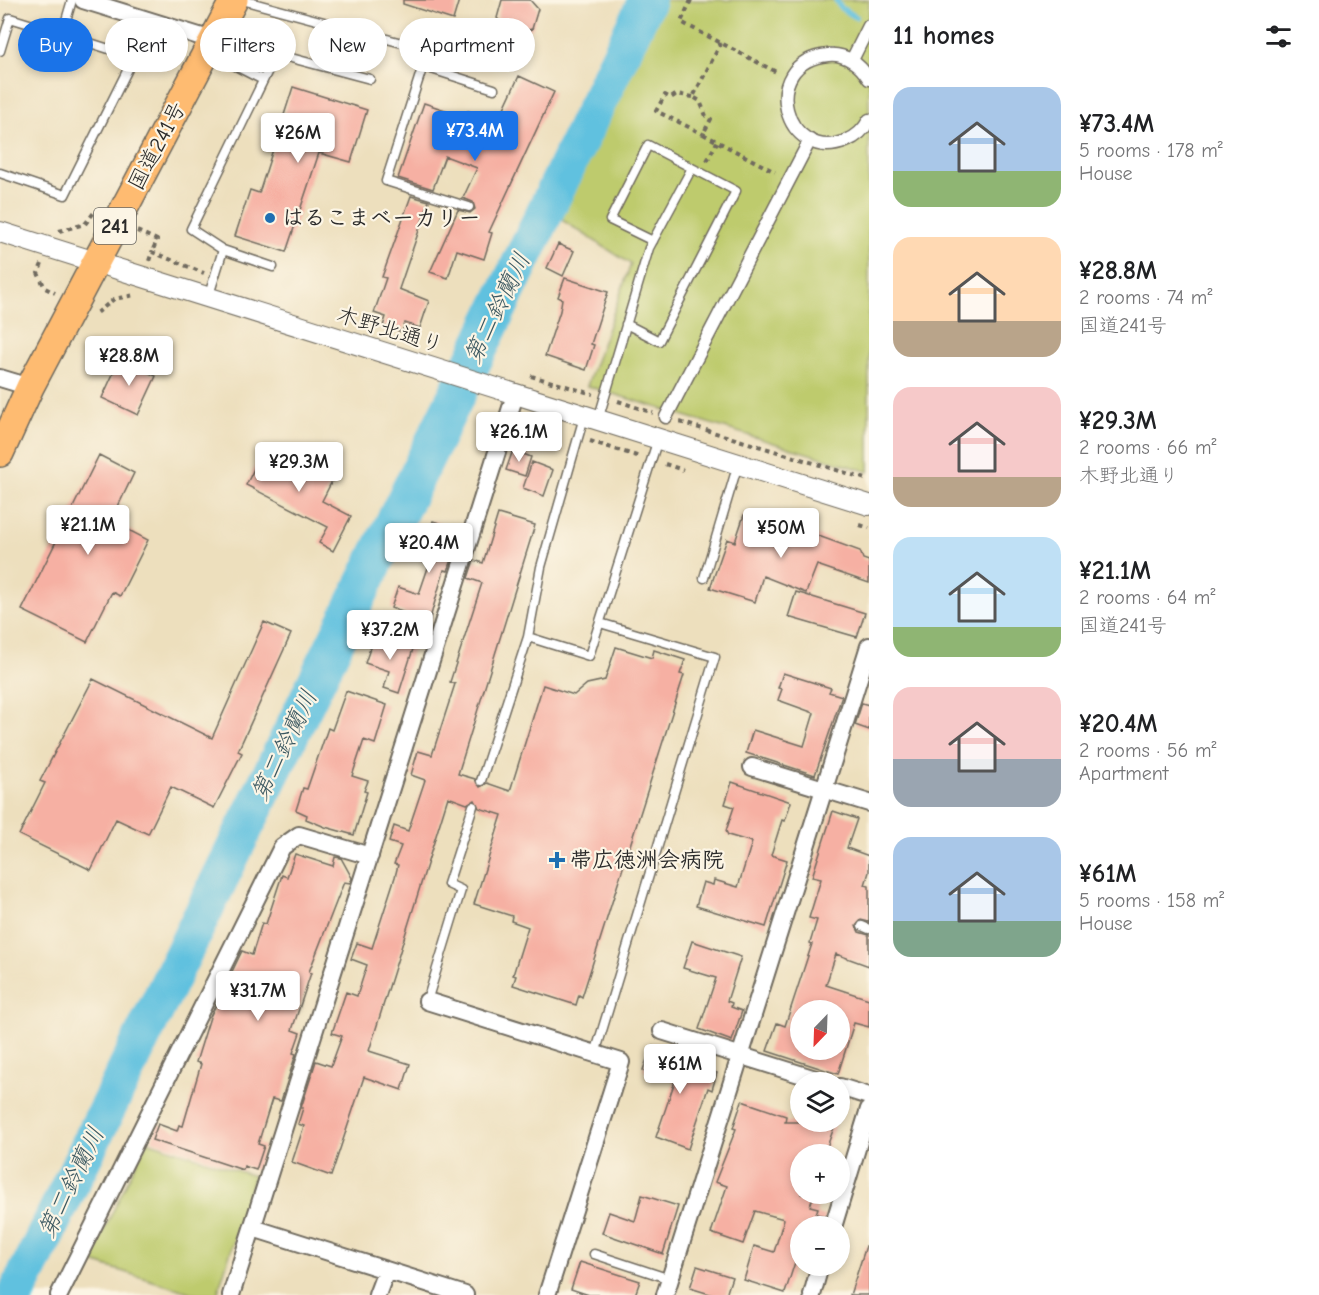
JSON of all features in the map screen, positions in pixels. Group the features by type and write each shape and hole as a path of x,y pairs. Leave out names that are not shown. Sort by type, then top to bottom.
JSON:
{"highway":[{"name":"国道241号","path":"224,18 234,0"},
{"name":"国道241号","path":"0,453 30,387 200,63"}],"street":[{"path":"83,0 200,43"},
{"path":"852,60 869,26"},
{"path":"869,79 864,70 852,60 834,54 816,56 801,64 789,79 784,96 786,114 795,129 810,140 825,144 840,143 854,138 869,120"},
{"path":"666,417 810,140"},
{"name":"木野北通り","path":"0,232 869,505"},
{"path":"0,378 30,387"},
{"path":"231,1295 514,395"},
{"path":"668,1287 869,646"},
{"path":"752,766 869,803"},
{"path":"59,1295 282,847 299,835 370,856"},
{"path":"427,1001 621,1062 547,1295"},
{"path":"662,1031 794,1072"},
{"path":"850,1090 869,1096"},
{"path":"835,1216 869,1109"},
{"path":"253,1228 465,1295"},
{"path":"377,1295 386,1270"},
{"path":"812,1295 817,1276"}],"lane":[{"path":"67,18 72,0"},
{"path":"242,0 399,42"},
{"path":"0,51 10,18 18,20"},
{"path":"0,173 65,195 134,57 93,44"},
{"path":"273,267 222,250 191,229 276,54 370,79"},
{"path":"250,72 263,80"},
{"path":"420,72 386,181 469,207"},
{"path":"441,72 494,89"},
{"path":"626,324 659,341 736,191 648,145 610,220 653,241"},
{"path":"481,782 528,637 541,567 591,418 626,324 653,241 692,168"},
{"path":"208,298 222,250"},
{"path":"528,637 589,656 658,439"},
{"path":"704,578 738,464"},
{"path":"595,1054 715,657 600,623"},
{"path":"427,1001 460,890 448,884 473,806"},
{"path":"594,1254 668,1287"}],"path":[{"path":"691,0 681,22 789,79"},
{"path":"693,97 721,43"},
{"path":"703,134 711,119 706,116 700,101 677,94 671,98 665,95 656,111 789,179"},
{"path":"701,172 717,142"}],"green space":[{"path":"659,0 869,0 869,472 587,386 631,264 554,215"},
{"path":"147,1141 254,1176 217,1295 198,1295 89,1261"}],"building":[{"path":"403,0 459,0 454,18 447,18 403,4"},
{"path":"502,0 530,0 538,9 535,19 497,18"},
{"path":"519,76 554,92 489,232 492,233 484,259 457,250 448,278 430,272 458,210 470,213 475,209 473,202 463,198 477,168 445,156 433,189 398,178 424,103 466,117 468,111 498,121"},
{"path":"293,87 367,110 351,162 319,153 286,252 235,236 250,190 259,193"},
{"path":"411,196 429,201 399,289 429,301 420,328 405,323 402,332 383,326 386,317 374,313 386,278 382,277"},
{"path":"558,244 574,251 563,276 547,268"},
{"path":"565,278 608,292 591,344 594,345 586,370 545,356 560,311 562,299 558,297"},
{"path":"120,359 156,376 138,415 102,398"},
{"path":"265,447 332,481 322,501 351,516 333,551 319,543 328,527 246,485"},
{"path":"513,450 531,457 525,476 506,470"},
{"path":"99,455 134,473 111,521 148,540 120,596 112,592 87,642 22,610"},
{"path":"532,462 553,470 544,496 523,488"},
{"path":"498,514 535,525 458,774 475,779 480,787 487,783 510,791 543,685 574,695 587,684 605,680 616,647 652,658 654,650 685,660 680,674 684,675 582,997 579,995 576,1005 513,985 516,976 513,975 528,927 511,921 512,916 474,904 502,815 479,808 475,800 467,804 448,797 369,1051 410,1064 402,1090 364,1077 331,1176 292,1162 304,1126 298,1124 303,1108 301,1108 316,1061 331,1066 342,1036 332,1033 346,992 357,996 367,965 351,959 357,943 372,948 398,865 394,864 401,846 389,842 394,826 408,831 425,780 411,775 418,751 432,755 455,684 450,682 482,583 468,578 474,560 483,563"},
{"path":"744,515 784,528 788,518 804,523 802,530 860,551 863,559 869,561 869,583 817,565 806,593 763,576 755,602 710,588 727,539 735,542"},
{"path":"433,521 457,529 449,552 454,554 448,571 444,570 429,622 391,608 398,587 419,594 432,556 422,553"},
{"path":"796,592 865,613 857,637 788,617"},
{"path":"264,622 291,634 238,751 242,753 214,808 171,787 148,834 116,819 91,870 19,835 45,783 40,781 93,679 212,738"},
{"path":"374,637 413,649 399,693 384,688 389,671 365,663"},
{"path":"783,673 831,688 829,692 842,696 815,775 746,753 753,730 804,746 814,713 778,700 782,689 778,688"},
{"path":"346,691 387,705 375,744 364,740 352,776 368,781 354,835 306,819 307,815 296,810 303,788 307,789 328,728 332,730"},
{"path":"862,703 869,705 869,730 855,725"},
{"path":"732,782 791,802 785,821 782,820 771,855 787,860 766,927 696,906 703,882 713,885 714,880 738,887 752,842 728,835 726,831 734,807 725,804"},
{"path":"833,811 857,819 847,848 869,856 869,872 865,885 869,886 869,922 861,920 856,926 859,932 869,935 869,966 836,954 826,985 869,999 869,1027 854,1023 850,1036 850,1000 794,1000 812,944 810,943 817,920 809,918 821,879 812,877"},
{"path":"295,854 333,866 335,857 341,858 352,878 350,883 344,882 309,972 311,973 292,1030 300,1033 293,1053 296,1054 281,1101 272,1099 258,1144 264,1146 256,1170 244,1166 243,1170 152,1140 158,1124 177,1131 179,1125 183,1126 201,1064 196,1062 210,1017 242,951 252,955 262,923 266,924 282,875 287,877"},
{"path":"692,941 741,957 727,1001 732,1003 731,1007 742,1011 732,1041 699,1029 716,978 683,968"},
{"path":"790,1011 790,1058 767,1051 777,1023 785,1026"},
{"path":"652,1046 717,1073 712,1090 708,1088 688,1149 656,1137 675,1081 643,1070"},
{"path":"795,1060 842,1060 839,1072"},
{"path":"742,1101 786,1116 785,1122 790,1122 790,1132 832,1132 828,1144 790,1144 790,1204 811,1204 810,1206 818,1208 816,1214 825,1216 790,1216 791,1276 785,1293 744,1280 754,1246 774,1252 784,1219 755,1211 743,1244 711,1233 727,1186 715,1182 736,1129 733,1128"},
{"path":"642,1195 678,1206 663,1254 602,1233 609,1212 635,1221"},
{"path":"866,1246 869,1247 869,1295 850,1295"},
{"path":"580,1262 640,1281 635,1295 589,1295 571,1289"},
{"path":"697,1266 732,1277 726,1295 713,1295 690,1288"}],"waterway":[{"name":"第二鈴蘭川","path":"16,1295 478,351 647,0"},
{"path":"836,0 841,8 856,17"}],"place":[{"name":"はるこまベーカリー","path":"270,218"},
{"name":"帯広徳洲会病院","path":"557,860"}]}
